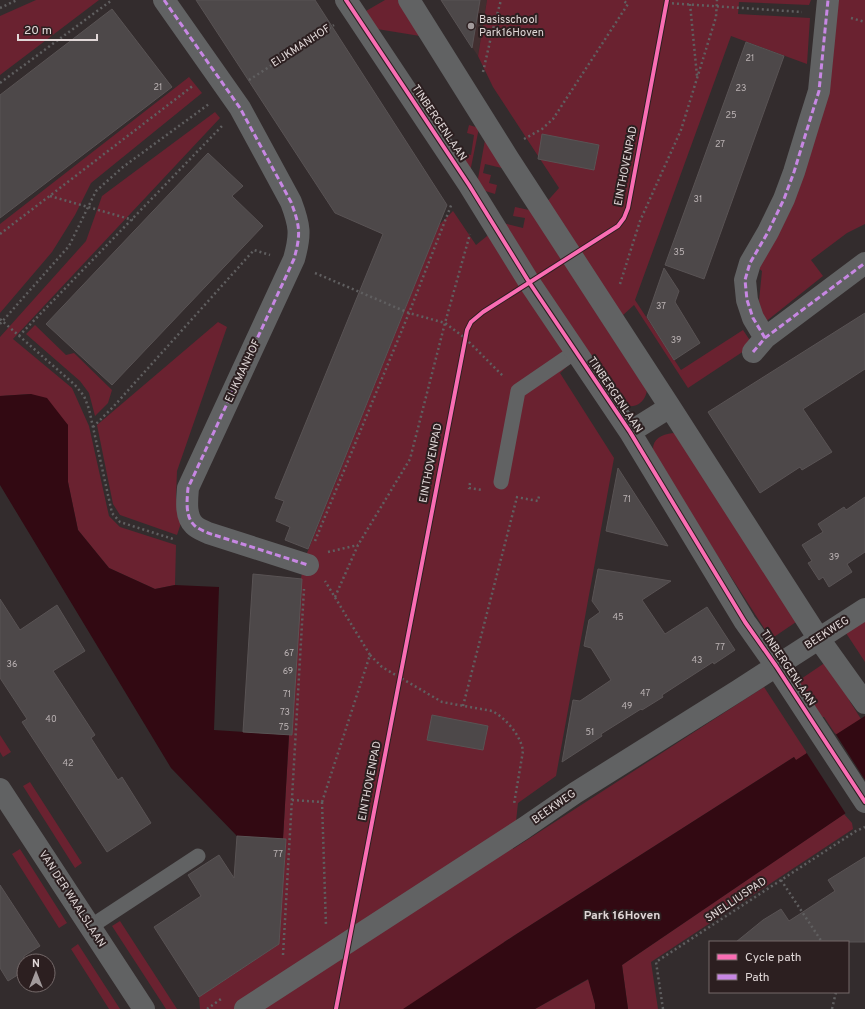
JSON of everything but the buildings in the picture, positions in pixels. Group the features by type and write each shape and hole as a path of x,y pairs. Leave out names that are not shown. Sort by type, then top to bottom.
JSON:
{"street":[{"name":"EIJKMANHOF","path":"164,0 234,100 291,202 297,217 300,232 292,263 188,488 187,503 189,516 195,526 208,533 314,567"},
{"path":"409,0 508,158 819,639 862,698"},
{"name":"TINBERGENLAAN","path":"350,6 469,185 529,282 575,352 630,432 745,622 776,666 865,802"},
{"path":"827,7 818,91 800,156 784,199 768,232 750,263 746,280 747,300 759,345 865,263"},
{"path":"630,432 670,407"},
{"name":"BEEKWEG","path":"246,1009 524,828 575,793 865,609"},
{"name":"VAN DER WAALSLAAN","path":"0,789 144,1009"}],"lane":[{"path":"501,482 518,391 575,352"},
{"path":"90,927 198,856"}],"path":[{"path":"0,8 17,0"},
{"path":"0,83 112,0"},
{"path":"518,143 542,129 553,119 628,4 622,0"},
{"path":"618,291 640,221 681,130 716,17 717,0"},
{"path":"665,11 667,2 717,6 827,7 865,22"},
{"path":"690,4 697,77"},
{"path":"0,234 214,70"},
{"path":"469,185 454,196 314,543 314,567 335,597 370,655 382,667 442,702 492,711 506,721 522,744 522,758 513,810"},
{"path":"50,196 133,220"},
{"path":"335,597 358,545 410,459 471,230"},
{"path":"93,427 114,406 254,250 292,263 408,312 445,323 465,336 518,391"},
{"path":"1,322 75,385 84,396 89,409 112,512 120,522 173,539 195,542 208,533"},
{"path":"463,346 465,336"},
{"path":"463,706 517,497"},
{"path":"283,960 305,580 314,567 358,545"},
{"path":"326,931 322,802 370,655"},
{"path":"398,685 400,669"},
{"path":"292,800 322,802"},
{"path":"781,880 821,941"},
{"path":"832,1009 836,993"}],"shaded area":[{"path":"36,0 99,0 0,75 0,16"},
{"path":"385,0 399,0 420,36 377,29 366,11"},
{"name":"Basisschool Park16Hoven","path":"441,0 487,0 478,56"},
{"path":"487,0 811,0 809,5 739,2 738,14 810,18 807,64 731,36 635,300 681,370 743,330 753,345 688,388 634,305 610,327 647,390 644,399 641,402 634,406 625,406 621,404 585,350 560,373 614,458 556,776 518,803 513,849 764,687 807,753 796,761 794,757 504,942 498,1009 200,1009 199,997 279,944 286,839 283,839 289,735 292,735 301,578 305,558 439,225 453,211 476,245 503,223 523,228 525,218 513,216 515,207 534,211 536,214 559,188 493,87 478,56"},
{"path":"837,0 865,0 865,224 847,233 811,260 823,276 764,323 759,301 762,271 757,267"},
{"path":"189,77 202,93 91,183 75,215 52,252 0,313 0,224"},
{"path":"215,112 220,118 13,339 72,388 89,426 109,516 120,527 176,545 175,585 155,589 109,568 78,530 68,482 68,425 31,394 0,396 0,337 86,241 102,196"},
{"path":"469,125 479,128 470,172 456,152 471,155 474,135 467,133"},
{"path":"485,140 506,169 485,164 483,173 491,175 489,183 497,185 495,194 482,190 477,184"},
{"path":"218,322 227,327 177,471 176,497 183,517 177,535 120,515 113,504 97,425"},
{"path":"35,325 66,355 74,353 112,390 108,403 95,416 89,393 80,381 26,334"},
{"path":"31,394 47,398 68,425 68,482 78,530 109,568 155,589 175,585 219,587 214,730 289,735 283,839 237,836 171,768 0,485 0,396"},
{"path":"673,433 678,435 799,620 771,639 654,457 653,447 656,440 663,435"},
{"path":"865,621 865,662 846,633"},
{"path":"826,662 851,699 849,700 861,719 836,735 798,681"},
{"path":"865,716 865,800 622,965 628,1009 595,1009 588,979 535,1009 403,1009 515,935 794,757 796,760"},
{"path":"0,735 11,752 3,757 0,752"},
{"path":"30,782 82,863 75,868 23,786"},
{"path":"844,814 852,823 853,829 651,962 658,1009 628,1009 622,965"},
{"path":"20,849 67,923 59,928 12,854"},
{"path":"120,921 177,1009 166,1009 112,926"},
{"path":"78,944 120,1009 109,1009 71,949"},
{"path":"589,979 595,1009 535,1009"}],"pier":[{"path":"835,733 865,780 865,802 846,814 806,752"}],"marked path":[{"path":"164,0 240,108 291,202 298,224 298,243 294,259 188,488 187,503 189,517 194,525 208,533 308,565"},
{"path":"765,338 753,318 747,300 745,280 750,263 768,232 784,199 819,91 828,0"},
{"path":"753,352 765,338 865,263"}],"cycle path":[{"path":"346,0 469,185 529,282 630,432 745,622 776,666 865,802"},
{"name":"EINTHOVENPAD","path":"336,1009 467,330 471,322 483,312 618,226 624,218 628,208 667,0"}],"place":[{"name":"Basisschool Park16Hoven","path":"471,26"}],"district":[{"name":"Park 16Hoven","path":"622,916"}]}
